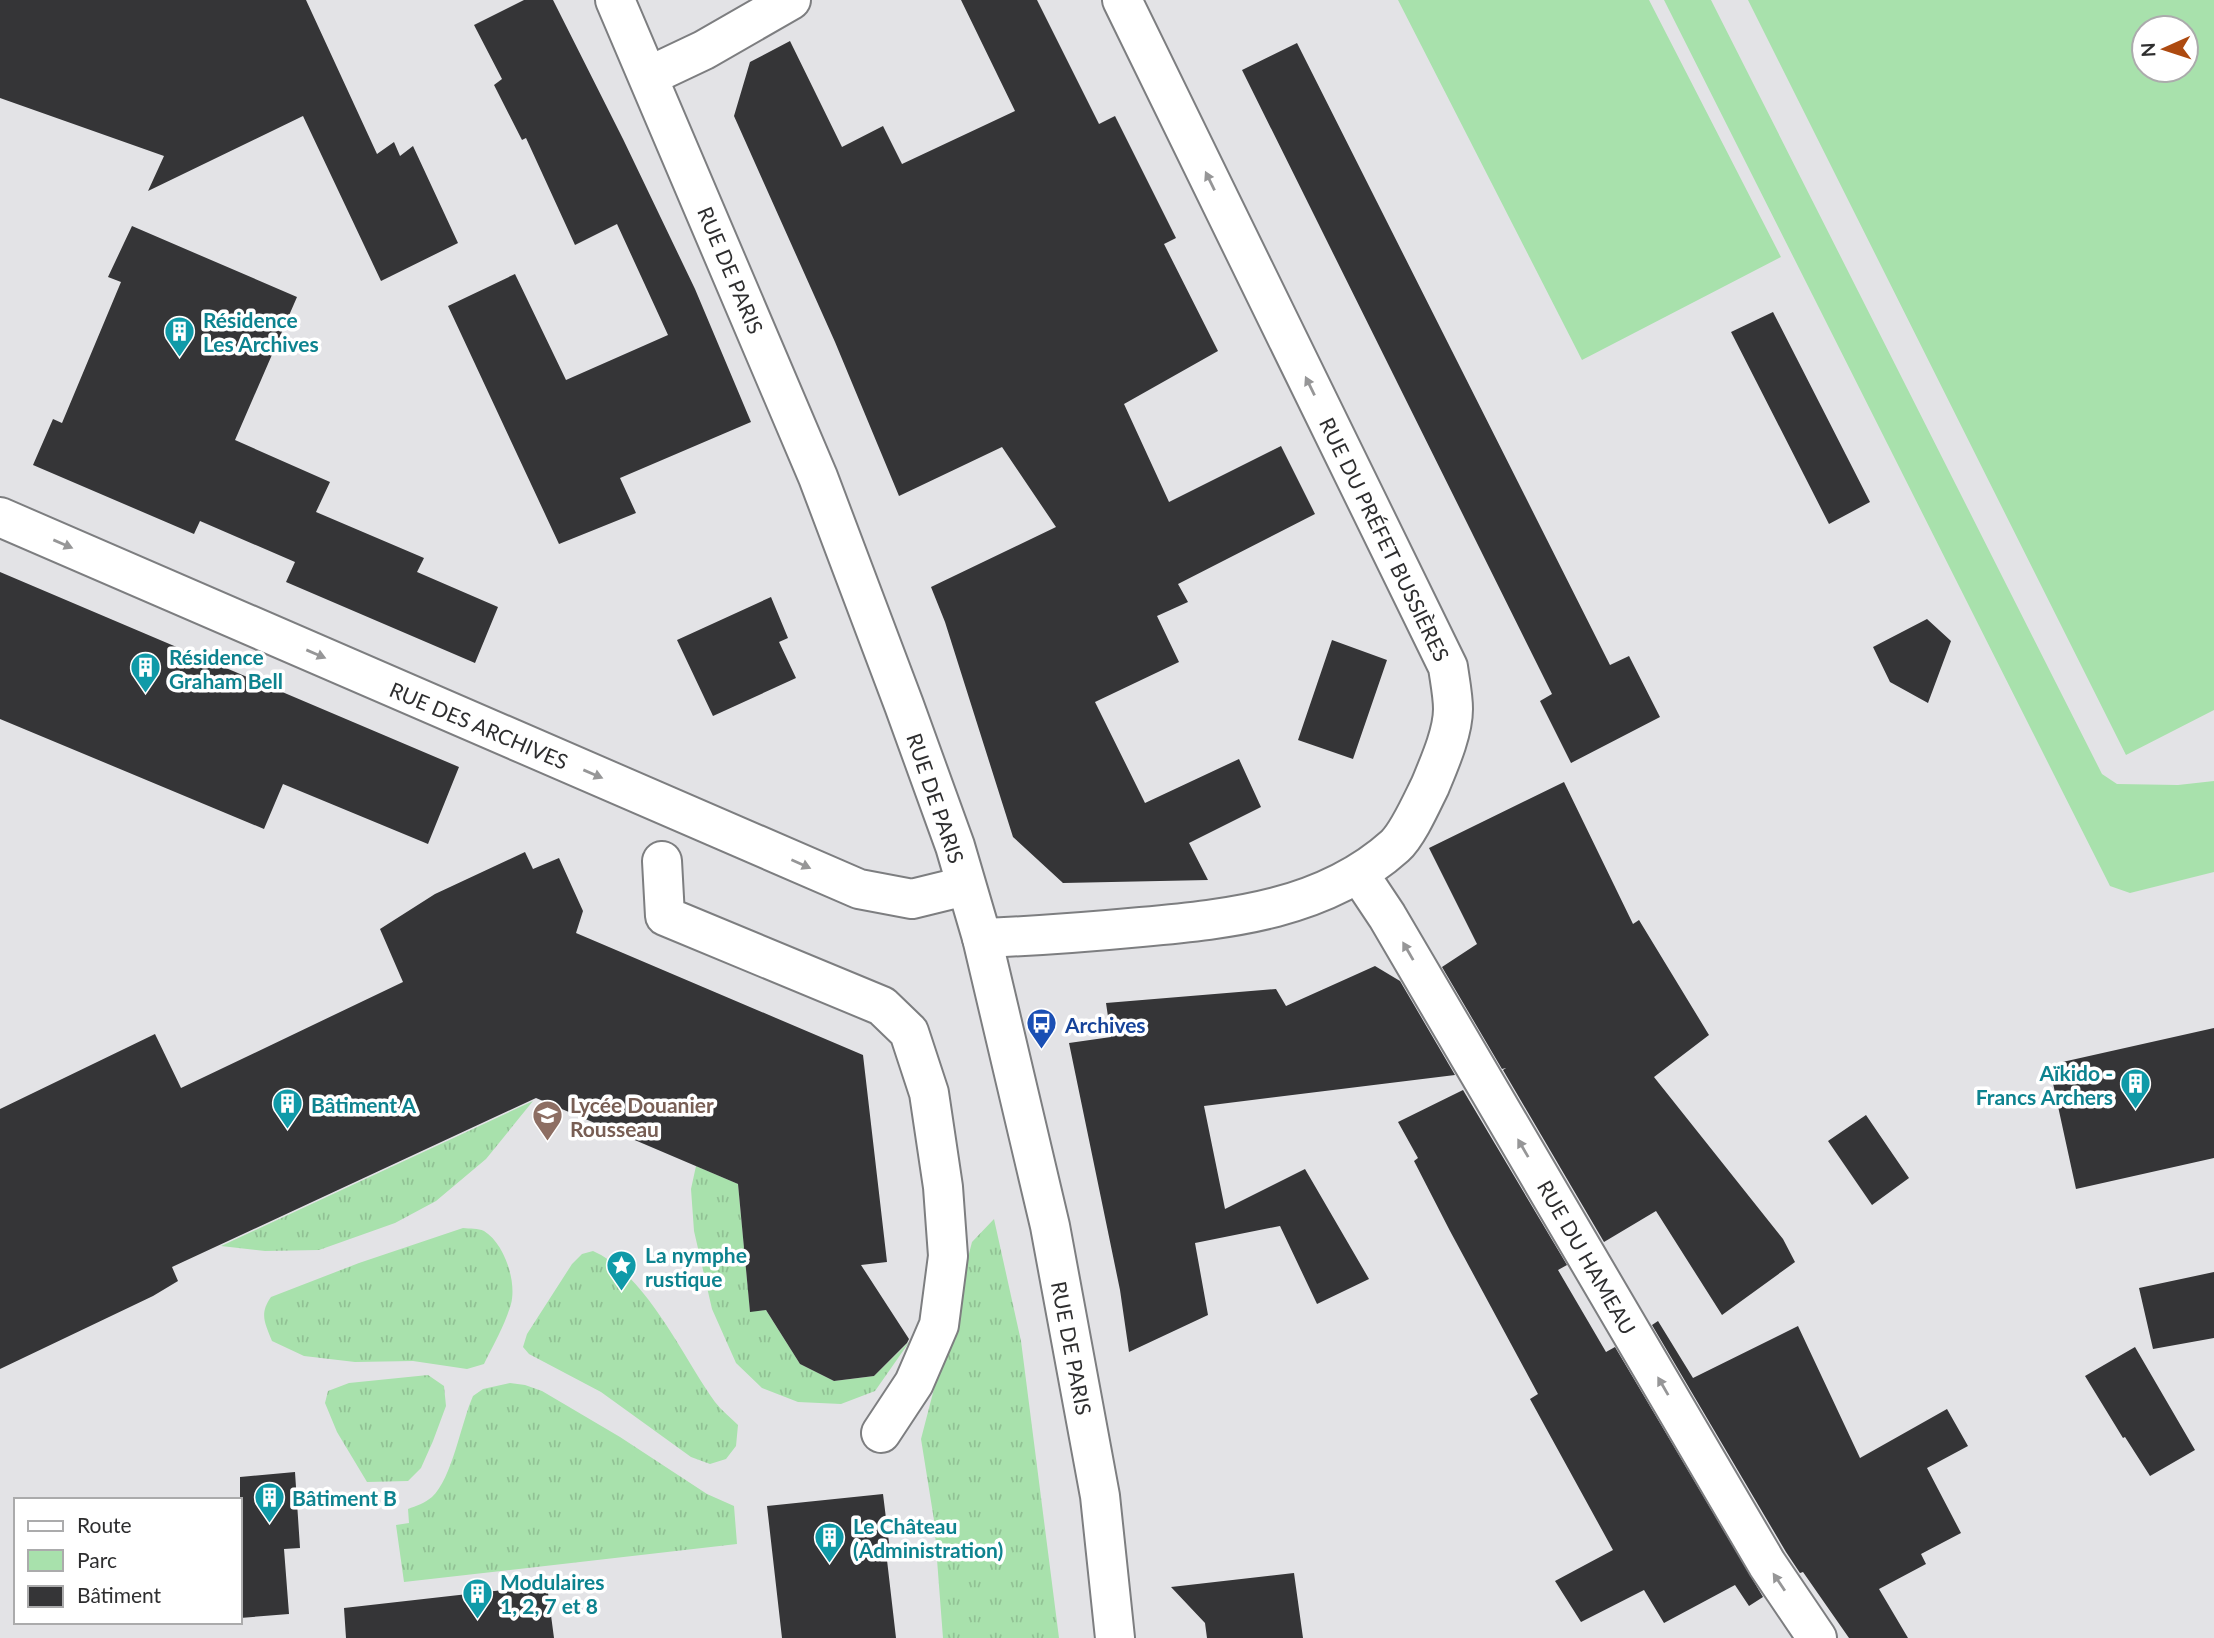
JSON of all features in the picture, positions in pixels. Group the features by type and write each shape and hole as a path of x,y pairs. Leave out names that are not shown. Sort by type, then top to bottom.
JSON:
{"street":[{"name":"RUE DE PARIS","path":"615,0 818,477 905,705 955,846 982,938 1050,1226 1100,1496 1115,1638"},
{"path":"649,76 704,50 791,0"},
{"name":"RUE DU PRÉFET BUSSIÈRES","path":"982,938 1060,935 1252,914 1330,890 1359,874 1398,844 1423,800 1442,758 1453,711 1448,667 1122,0"},
{"name":"RUE DES ARCHIVES","path":"0,517 859,889 912,899 965,886"},
{"path":"662,860 665,916 882,1006 909,1032 929,1093 943,1187 948,1256 939,1325 914,1383 881,1433"},
{"name":"RUE DU HAMEAU","path":"1359,874 1387,916 1767,1564 1817,1638"}],"green space":[{"path":"1398,0 1649,0 1781,257 1582,360"},
{"path":"1664,0 1711,0 2102,774 2117,784 2178,785 2214,781 2214,872 2130,893 2110,886"},
{"path":"1748,0 2214,0 2214,710 2126,755"},
{"path":"533,1101 486,1159 436,1201 395,1223 319,1250 265,1251 221,1246"},
{"path":"696,1166 738,1184 750,1311 766,1310 800,1364 834,1381 874,1376 910,1341 875,1391 841,1404 798,1402 762,1388 736,1363 712,1309 694,1231 691,1189"},
{"path":"994,1219 1021,1341 1059,1638 943,1638 934,1520 921,1439 972,1242"},
{"path":"463,1228 482,1230 498,1244 507,1263 512,1285 509,1312 484,1364 467,1369 413,1361 355,1362 304,1356 272,1341 264,1314 271,1297 359,1263"},
{"path":"593,1251 612,1262 646,1297 715,1402 738,1425 736,1446 726,1459 710,1464 691,1457 601,1392 529,1354 523,1347 527,1334 572,1264 582,1254"},
{"path":"428,1375 444,1386 446,1406 421,1468 408,1481 367,1482 337,1432 325,1403 328,1391 349,1383"},
{"path":"510,1383 542,1391 620,1437 707,1494 734,1506 737,1544 404,1582 396,1525 409,1523 408,1509 429,1499 439,1489 451,1464 473,1396 483,1389"}],"building":[{"path":"0,0 306,0 377,154 394,142 400,156 413,146 458,243 381,281 303,116 148,191 164,156 0,98"},
{"path":"524,0 553,0 695,289 751,422 620,478 636,513 559,544 448,306 515,274 566,380 668,335 617,224 575,245 526,138 522,140 494,85 502,79 474,25"},
{"path":"961,0 1037,0 1099,124 1115,116 1176,238 1164,244 1218,351 1124,404 1169,502 1281,446 1315,514 1178,584 1188,602 1157,616 1179,662 1095,702 1145,803 1239,759 1261,807 1189,843 1208,880 1063,883 1013,837 945,622 931,587 1056,527 1002,447 899,496 835,342 734,116 750,62 790,41 842,147 883,126 902,164 1015,111"},
{"path":"1297,43 1610,665 1629,656 1660,717 1571,763 1540,701 1552,694 1242,70"},
{"name":"Résidence Les Archives","path":"132,226 297,297 235,440 330,482 316,512 424,558 417,572 498,607 475,663 286,582 295,562 200,521 194,534 33,465 53,419 62,423 121,282 108,277"},
{"path":"1773,312 1870,502 1829,524 1731,332"},
{"name":"Résidence Graham Bell","path":"0,572 459,767 428,844 283,784 264,829 0,719"},
{"path":"771,597 788,638 779,642 796,678 713,716 677,640"},
{"path":"1927,619 1951,641 1928,703 1890,682 1873,647"},
{"path":"1332,640 1387,660 1353,759 1298,740"},
{"path":"1564,782 1633,924 1639,920 1709,1035 1654,1077 1783,1239 1795,1262 1722,1315 1656,1211 1604,1242 1503,1070 1506,1068 1502,1069 1442,967 1477,944 1429,848"},
{"name":"Bâtiment A","path":"525,852 533,869 559,858 583,911 576,933 863,1055 887,1262 861,1265 909,1339 874,1376 834,1381 800,1364 766,1310 750,1312 738,1184 536,1098 172,1267 178,1281 153,1296 0,1369 0,1109 155,1034 181,1088 403,982 380,929 435,894"},
{"path":"1375,966 1400,981 1455,1075 1204,1106 1225,1209 1305,1169 1369,1279 1317,1304 1280,1226 1195,1243 1208,1315 1129,1352 1120,1290 1069,1043 1111,1037 1106,1003 1276,989 1286,1006"},
{"name":"Aïkido - Francs Archers","path":"2214,1028 2214,1158 2076,1189 2049,1065"},
{"path":"1463,1090 1567,1265 1558,1270 1606,1352 1615,1347 1763,1597 1749,1606 1735,1585 1664,1623 1644,1590 1581,1622 1555,1581 1613,1550 1530,1399 1538,1394 1450,1231 1414,1161 1418,1158 1398,1122"},
{"path":"1866,1115 1909,1178 1872,1205 1828,1141"},
{"path":"2214,1272 2214,1338 2153,1349 2139,1288"},
{"path":"1658,1321 1693,1378 1798,1326 1860,1458 1947,1409 1968,1446 1927,1468 1961,1533 1921,1554 1926,1564 1879,1589 1908,1638 1849,1638 1786,1552 1652,1325"},
{"path":"2135,1347 2195,1450 2150,1476 2085,1376"},
{"name":"Bâtiment B","path":"295,1472 300,1548 284,1549 289,1614 242,1618 240,1477"},
{"name":"Le Château (Administration)","path":"883,1494 891,1559 887,1560 896,1638 782,1638 767,1506"},
{"path":"1294,1573 1303,1638 1207,1638 1205,1623 1171,1587"},
{"name":"Modulaires 1, 2, 7 et 8","path":"547,1585 554,1638 346,1638 344,1608"}],"place":[{"name":"Résidence Les Archives","path":"180,358"},
{"name":"Résidence Graham Bell","path":"146,695"},
{"name":"Archives","path":"1042,1051"},
{"name":"Aïkido - Francs Archers","path":"2136,1111"},
{"name":"Bâtiment A","path":"288,1131"},
{"name":"Lycée Douanier Rousseau","path":"547,1143"},
{"name":"La nymphe rustique","path":"622,1293"},
{"name":"Bâtiment B","path":"269,1524"},
{"name":"Le Château (Administration)","path":"830,1564"},
{"name":"Modulaires 1, 2, 7 et 8","path":"477,1620"}]}
